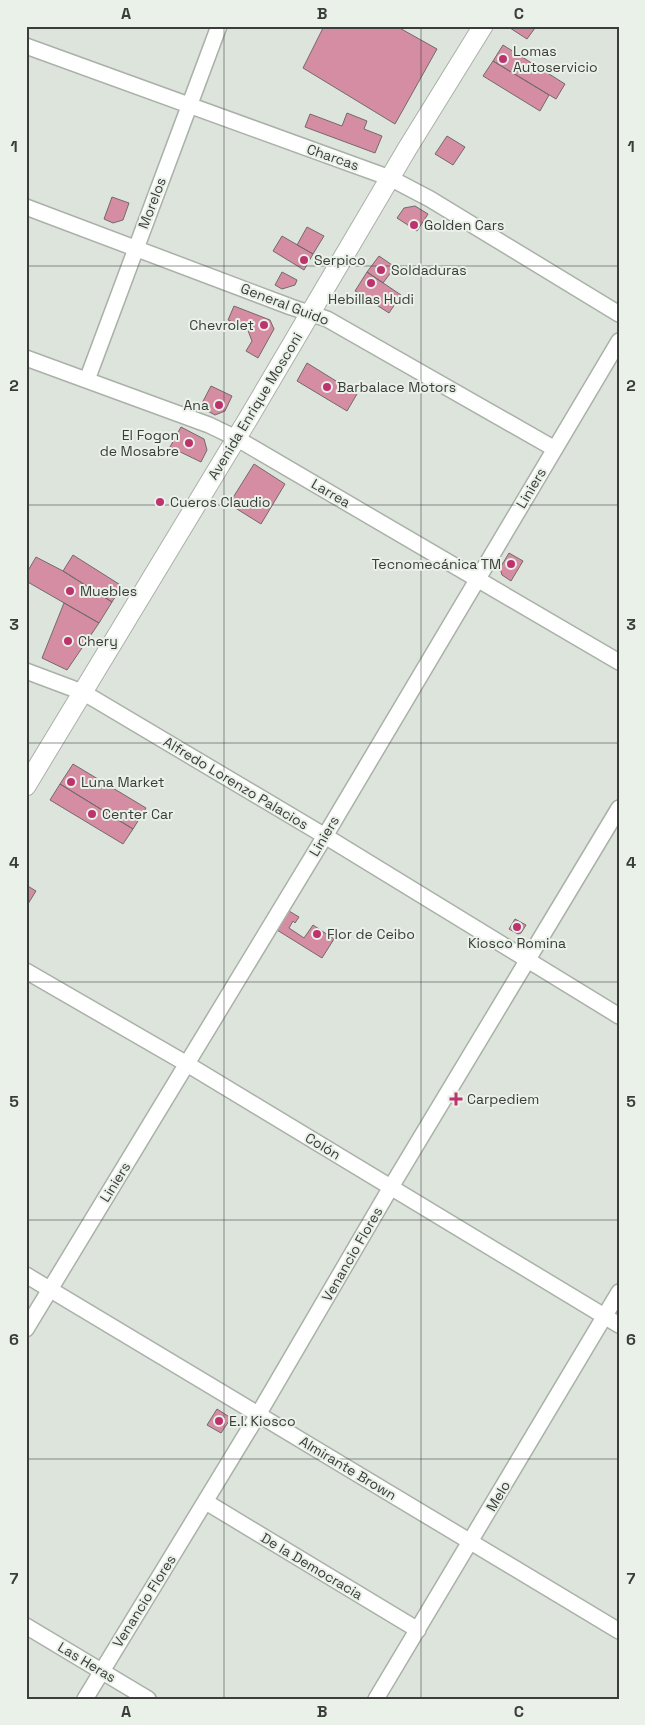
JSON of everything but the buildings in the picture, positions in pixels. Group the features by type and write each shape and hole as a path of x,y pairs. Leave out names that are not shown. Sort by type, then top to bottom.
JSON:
{"main road":[{"name":"Avenida Enrique Mosconi","path":"26,786 483,26"}],"street":[{"name":"Morelos","path":"87,380 219,26"},
{"name":"Charcas","path":"26,46 390,178 430,199 619,314"},
{"name":"General Guido","path":"26,207 327,318 555,449"},
{"name":"Liniers","path":"26,1329 324,836 619,341"},
{"name":"Larrea","path":"26,358 209,425 236,438 619,662"},
{"name":"Alfredo Lorenzo Palacios","path":"26,671 82,692 324,836 619,1016"},
{"name":"Venancio Flores","path":"85,1699 206,1502 391,1187 619,808"},
{"name":"Colón","path":"26,971 187,1064 619,1325"},
{"name":"Almirante Brown","path":"26,1275 259,1413 619,1631"},
{"name":"Melo","path":"376,1699 619,1292"},
{"name":"De la Democracia","path":"206,1502 418,1630"},
{"name":"Las Heras","path":"26,1626 148,1699"}],"place":[{"name":"Lomas Autoservicio","path":"503,59"},
{"name":"Golden Cars","path":"414,225"},
{"name":"Serpico","path":"304,260"},
{"name":"Soldaduras","path":"381,270"},
{"name":"Hebillas Hudi","path":"371,283"},
{"name":"Chevrolet","path":"264,325"},
{"name":"Barbalace Motors","path":"327,387"},
{"name":"Ana","path":"219,405"},
{"name":"El Fogon de Mosabre","path":"189,443"},
{"name":"Cueros Claudio","path":"160,502"},
{"name":"Tecnomecánica TM","path":"511,564"},
{"name":"Muebles","path":"70,591"},
{"name":"Chery","path":"68,641"},
{"name":"Luna Market","path":"71,782"},
{"name":"Center Car","path":"92,814"},
{"name":"Kiosco Romina","path":"517,927"},
{"name":"Flor de Ceibo","path":"317,934"},
{"name":"Carpediem","path":"456,1099"},
{"name":"E.I. Kiosco","path":"219,1421"}]}
